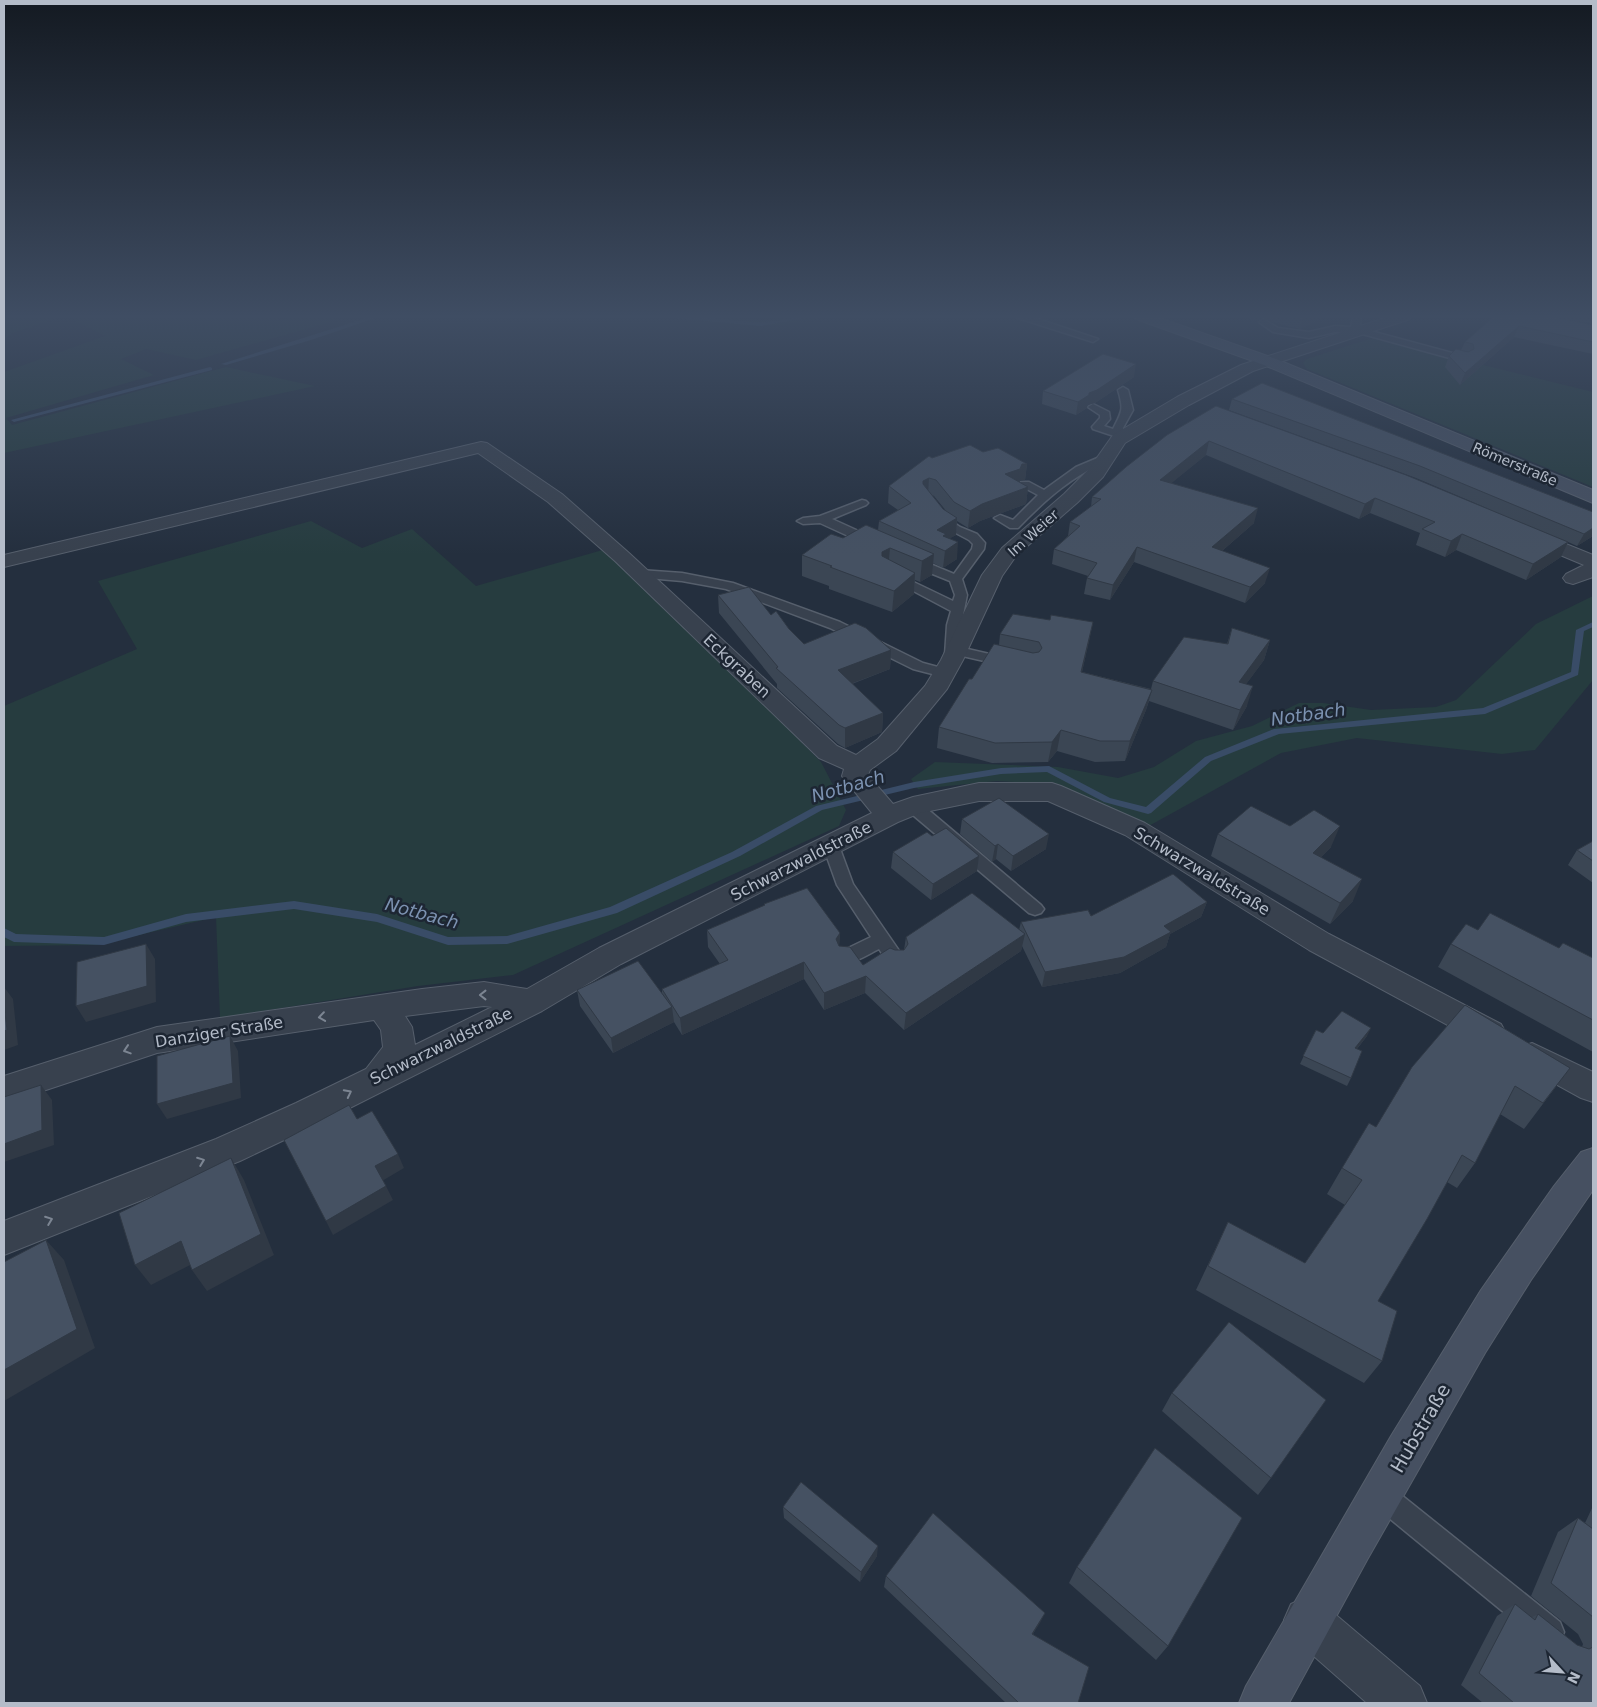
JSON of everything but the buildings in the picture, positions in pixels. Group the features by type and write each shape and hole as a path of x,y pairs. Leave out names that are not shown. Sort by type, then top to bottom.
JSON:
{"main road":[{"name":"Römerstraße","path":"1351,396 1593,497"},
{"name":"Hubstraße","path":"1263,1703 1307,1620 1468,1344 1560,1206 1593,1163"}],"street":[{"name":"Im Weier","path":"857,771 887,745 935,689 951,661 992,575 1010,552 1096,474 1119,437 1193,396"},
{"path":"1183,401 1210,411"},
{"name":"Eckgraben","path":"4,561 481,447 555,498 622,557 828,752 857,771"},
{"path":"1514,529 1593,562"},
{"path":"1573,578 1593,569"},
{"path":"857,771 893,809"},
{"name":"Schwarzwaldstraße","path":"4,1238 228,1150 308,1113 531,1002 610,956 831,846 893,809 978,792 1052,792 1135,829 1319,942 1593,1088"},
{"name":"Danziger Straße","path":"4,1090 157,1040 422,1001 484,994 531,1002"},
{"path":"375,1078 400,1050 396,1027 382,1008"},
{"path":"1307,1620 1403,1703"}],"lane":[{"path":"1119,437 1118,428 1126,418 1129,410 1125,396"},
{"path":"1093,407 1105,414 1105,419 1097,427 1119,437"},
{"path":"1000,518 1014,526 1044,494 1088,464 1107,457"},
{"path":"1025,484 1044,494"},
{"path":"802,521 822,519 862,504"},
{"path":"933,506 937,514 956,529 974,538 979,543 978,549 956,579"},
{"path":"822,519 884,548"},
{"path":"901,556 956,579"},
{"path":"640,574 682,577 729,586 835,625 918,666 951,661 1021,665"},
{"path":"888,575 931,594 957,610"},
{"path":"951,661 954,625 961,595 956,579"},
{"path":"893,809 1035,909"},
{"path":"831,846 845,885 896,960"},
{"path":"846,957 882,940"},
{"path":"1381,1495 1567,1645"}],"green space":[{"path":"4,396 83,396 6,418 12,425 120,396 270,396 4,453"},
{"path":"1372,396 1593,396 1593,487"},
{"path":"311,521 362,548 412,529 476,586 606,549 623,562 821,762 846,810 839,826 513,975 418,986 220,1018 216,917 96,945 4,946 4,706 137,649 98,581"},
{"path":"1593,596 1593,680 1535,750 1502,754 1357,738 1281,753 1147,827 1046,784 997,781 918,789 911,779 935,762 1058,767 1118,778 1154,767 1196,741 1252,726 1299,703 1323,703 1371,710 1436,707 1456,700 1536,624"}],"waterway":[{"path":"14,420 108,396"},
{"name":"Notbach","path":"4,932 14,938 104,941 186,918 294,905 377,918 448,941 507,940 613,910 736,854 819,808 914,785 1001,771 1049,769 1107,800 1148,811 1208,759 1277,731 1485,711 1575,673 1580,630 1593,624"}]}
